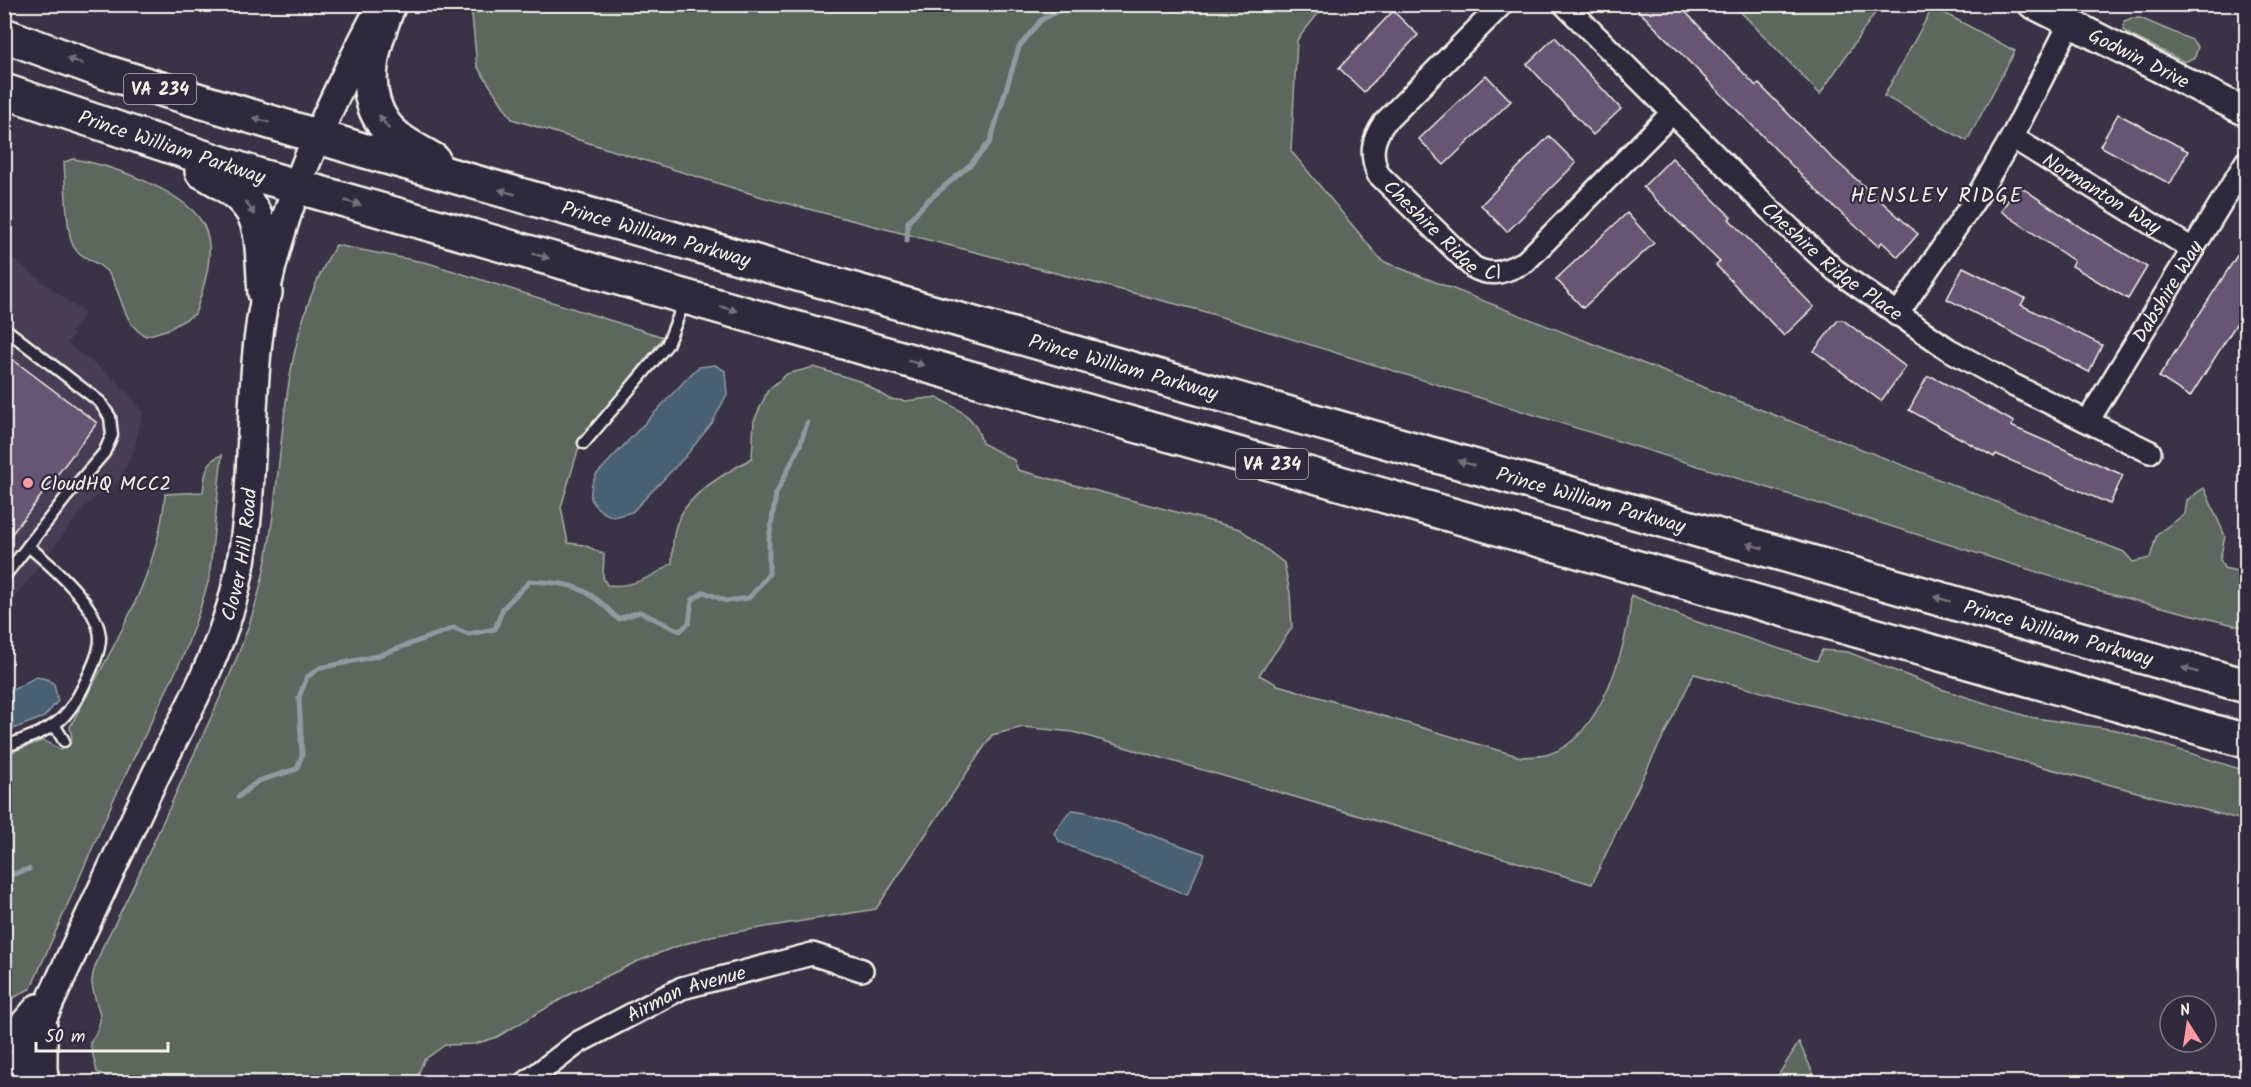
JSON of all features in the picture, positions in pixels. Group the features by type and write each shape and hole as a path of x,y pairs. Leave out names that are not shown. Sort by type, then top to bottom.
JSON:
{"highway":[{"path":"390,4 379,30 370,68 373,98 377,111 393,134 465,180"},
{"name":"Prince William Parkway","path":"4,35 105,72 465,180 2247,686"},
{"name":"Prince William Parkway","path":"4,91 131,135 297,187 2247,741"},
{"path":"131,135 218,180 248,203 259,225 265,293"}],"street":[{"name":"Clover Hill Road","path":"13,1083 210,661 231,606 247,524 258,342 265,293 297,187 317,137 344,77 384,4"},
{"name":"Cheshire Ridge Cl","path":"1502,4 1384,123 1376,134 1372,148 1373,161 1378,174 1473,267 1485,274 1498,274 1525,262 1672,113"},
{"name":"Cheshire Ridge Place","path":"1564,4 1672,113 1835,270 1897,315 1958,354 2150,452"},
{"name":"Godwin Drive","path":"2032,4 2247,112"},
{"path":"1897,315 1978,195 2012,137 2070,23"},
{"name":"Normanton Way","path":"2012,137 2192,249"},
{"name":"Dabshire Way","path":"2088,421 2247,162"},
{"name":"Airman Avenue","path":"527,1083 579,1042 682,988 812,954 862,970"},
{"path":"4,1040 16,1033 55,989"},
{"path":"43,1017 42,1069 45,1083"},
{"path":"4,1080 9,1083"}],"lane":[{"path":"584,443 667,345 676,330 686,297"},
{"path":"4,328 100,402 110,417 112,435 104,453 4,577"},
{"path":"4,747 55,726 66,717 92,668 100,636 86,605 44,559 28,546"},
{"path":"55,726 64,741"}],"shaded area":[{"path":"4,252 85,314 71,332 74,335 67,343 118,382 143,411 134,450 118,482 87,504 5,610"}],"green space":[{"path":"1734,4 1881,4 1820,94 1734,5"},
{"path":"471,5 1325,5 1297,40 1291,151 1382,261 2124,552 2133,562 2150,558 2157,534 2185,514 2187,500 2204,488 2225,536 2220,559 2224,568 2246,573 2246,628 2101,592 1199,310 762,197 512,119 477,66"},
{"path":"1933,7 2015,51 1967,141 1884,96"},
{"path":"2140,18 2192,40 2198,47 2195,57 2185,62 2132,36 2124,30 2124,21"},
{"path":"73,159 107,167 147,182 183,203 196,215 205,228 208,238 209,260 195,314 169,329 146,336 132,324 110,275 78,252 71,240 64,162"},
{"path":"336,245 428,263 663,337 581,440 561,507 568,543 584,545 604,554 603,577 607,585 633,583 657,573 672,563 675,531 684,510 710,484 752,458 754,421 768,390 787,374 814,367 862,382 889,399 906,401 937,397 966,415 975,426 982,443 1014,460 1018,470 1240,529 1284,563 1290,593 1292,628 1259,675 1278,685 1521,757 1546,755 1567,745 1583,729 1597,709 1618,662 1625,638 1631,595 1688,619 1817,661 1822,650 1848,652 1941,689 2029,717 2117,730 2246,771 2246,821 1694,674 1592,884 1073,732 1023,727 992,735 876,909 711,936 675,947 636,962 570,994 497,1037 475,1044 445,1045 424,1060 415,1082 119,1082 97,1072 90,1043 96,1033 100,1018 92,983 93,974 103,946 135,883 222,693 248,628 266,561 290,375 300,330 315,286"},
{"path":"222,455 209,579 184,654 113,801 31,988 5,1003 4,755 43,740 61,750 72,739 70,727 130,615 142,585 161,525 165,494 203,492 209,465 216,457"},
{"path":"1799,1042 1817,1082 1774,1082"}],"water":[{"path":"715,365 725,371 727,394 712,423 685,457 632,512 613,517 595,506 591,490 596,475 694,371 699,367"},
{"path":"36,677 47,679 54,684 58,701 44,717 5,732 5,694"},
{"path":"1073,810 1086,812 1205,854 1187,895 1060,842 1054,833 1068,813"}],"building":[{"path":"1632,4 1678,4 1756,86 1759,84 1829,155 1918,234 1898,257 1882,242 1878,246 1823,197"},
{"path":"1393,11 1418,35 1364,92 1339,68"},
{"path":"1555,37 1621,109 1593,135 1527,64"},
{"path":"1486,75 1511,101 1444,165 1419,139"},
{"path":"2118,114 2188,151 2170,184 2100,146"},
{"path":"1549,136 1576,163 1507,232 1481,205"},
{"path":"1672,158 1731,217 1729,219 1814,307 1784,336 1716,265 1720,262 1643,187"},
{"path":"2018,185 2083,229 2147,267 2128,299 2072,266 2074,261 2001,211"},
{"path":"1627,213 1654,243 1583,308 1556,279"},
{"path":"2247,240 2247,307 2190,397 2159,377"},
{"path":"1963,267 2025,298 2021,305 2102,345 2089,372 1947,299"},
{"path":"1838,320 1843,320 1906,367 1881,401 1814,351"},
{"name":"CloudHQ MCC2","path":"4,353 97,423 4,544"},
{"path":"1927,377 1933,377 2014,422 2011,426 2123,475 2110,504 1996,454 1994,457 1909,410"}],"waterway":[{"path":"907,241 908,222 926,202 971,164 990,142 1019,47 1041,20 1060,10 1077,8 1080,4"},
{"path":"238,797 258,781 297,769 302,755 299,697 307,677 320,668 377,656 454,628 469,634 495,629 503,608 530,581 579,589 588,593 618,619 640,612 680,631 689,623 692,600 704,592 726,601 749,598 769,574 769,539 776,494 800,445 807,423"},
{"path":"4,877 29,869"}],"place":[{"name":"CloudHQ MCC2","path":"28,483"}],"district":[{"name":"HENSLEY RIDGE","path":"1937,195"}]}
